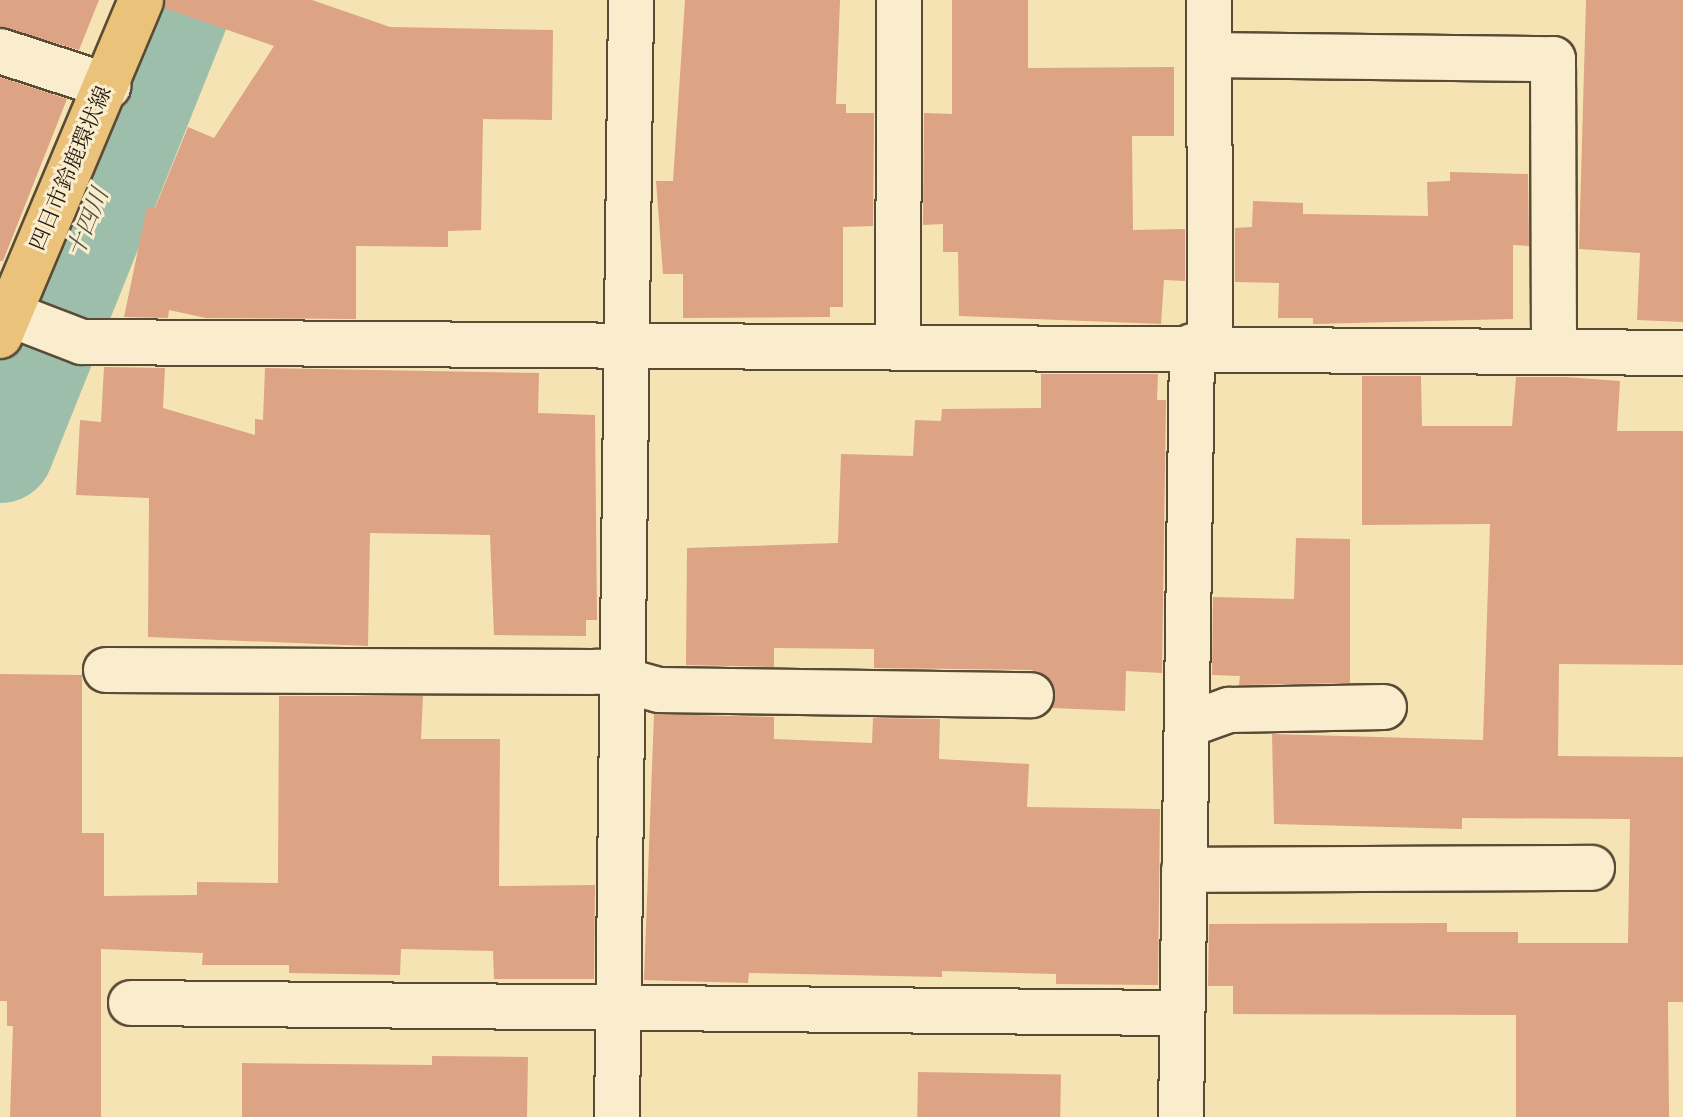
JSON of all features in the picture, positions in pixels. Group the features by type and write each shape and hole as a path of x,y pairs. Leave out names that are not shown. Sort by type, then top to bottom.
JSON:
{"main road":[{"name":"四日市鈴鹿環状線","path":"10,323 141,0"}],"street":[{"path":"617,1117 622,376 629,349 631,0"},
{"path":"898,348 899,0"},
{"path":"1181,1117 1187,725 1210,55 1209,0"},
{"path":"0,51 108,86"},
{"path":"1210,55 1553,59 1554,350"},
{"path":"10,323 82,342 629,349 1201,347 1683,353"},
{"path":"106,670 619,676 659,690 1031,695"},
{"path":"1187,725 1229,710 1384,707"},
{"path":"1184,870 1592,868"},
{"path":"131,1003 618,1005 1182,1013"}],"building":[{"path":"0,0 99,0 79,50 0,27"},
{"path":"165,0 312,0 390,27 553,30 552,120 483,119 481,230 448,231 448,247 356,246 356,319 206,318 169,310 168,318 124,317 147,207 155,208 188,127 214,138 274,46 164,8"},
{"path":"685,0 840,0 836,104 846,104 846,113 874,113 873,226 843,227 843,307 830,307 830,317 683,318 683,274 663,274 656,181 673,181"},
{"path":"952,0 1028,0 1028,68 1174,67 1174,136 1132,136 1133,230 1185,229 1185,281 1164,280 1161,324 959,316 958,252 943,252 943,224 923,225 924,113 952,114"},
{"path":"1586,0 1683,0 1683,322 1637,320 1640,253 1579,249"},
{"path":"0,77 67,99 3,261 0,261"},
{"path":"1450,172 1528,174 1529,246 1513,245 1513,319 1313,324 1313,318 1278,318 1279,283 1235,282 1235,228 1252,227 1253,201 1303,203 1303,214 1428,216 1427,182 1450,181"},
{"path":"104,367 165,368 163,408 255,435 255,419 263,420 265,368 539,373 538,413 595,415 597,620 586,620 586,636 494,635 490,535 370,533 368,646 148,637 149,498 76,495 80,420 101,422"},
{"path":"1041,374 1158,374 1157,400 1166,400 1162,673 1126,671 1125,711 1052,708 1053,684 1032,670 874,668 874,649 774,648 774,667 686,665 687,548 838,543 841,454 913,456 915,420 941,421 942,409 1041,408"},
{"path":"1362,376 1421,376 1422,426 1512,426 1516,377 1565,377 1620,381 1617,431 1683,431 1683,665 1559,664 1558,756 1683,757 1683,1002 1668,1002 1669,1117 1516,1117 1516,1015 1233,1014 1233,986 1208,986 1209,924 1447,923 1447,932 1518,932 1518,943 1628,943 1630,819 1462,818 1462,829 1274,824 1272,734 1483,740 1490,524 1362,525"},
{"path":"1296,538 1350,539 1350,683 1239,685 1240,676 1212,675 1213,597 1294,599"},
{"path":"0,674 82,675 82,833 104,833 104,896 197,895 197,882 278,883 279,696 423,696 421,739 500,739 499,886 595,885 594,979 494,979 493,951 401,949 400,975 289,973 289,965 202,965 203,953 101,949 101,1117 10,1117 13,1026 7,1026 7,1001 0,1001"},
{"path":"654,714 774,717 774,739 872,743 873,718 940,719 939,759 1029,764 1027,807 1160,809 1158,985 1056,984 1056,974 942,971 942,977 749,973 748,983 644,980"},
{"path":"432,1056 528,1057 527,1117 242,1117 242,1063 432,1065"},
{"path":"918,1072 1061,1074 1060,1117 917,1117"}],"waterway":[{"name":"十四川","path":"0,449 180,0"}]}
